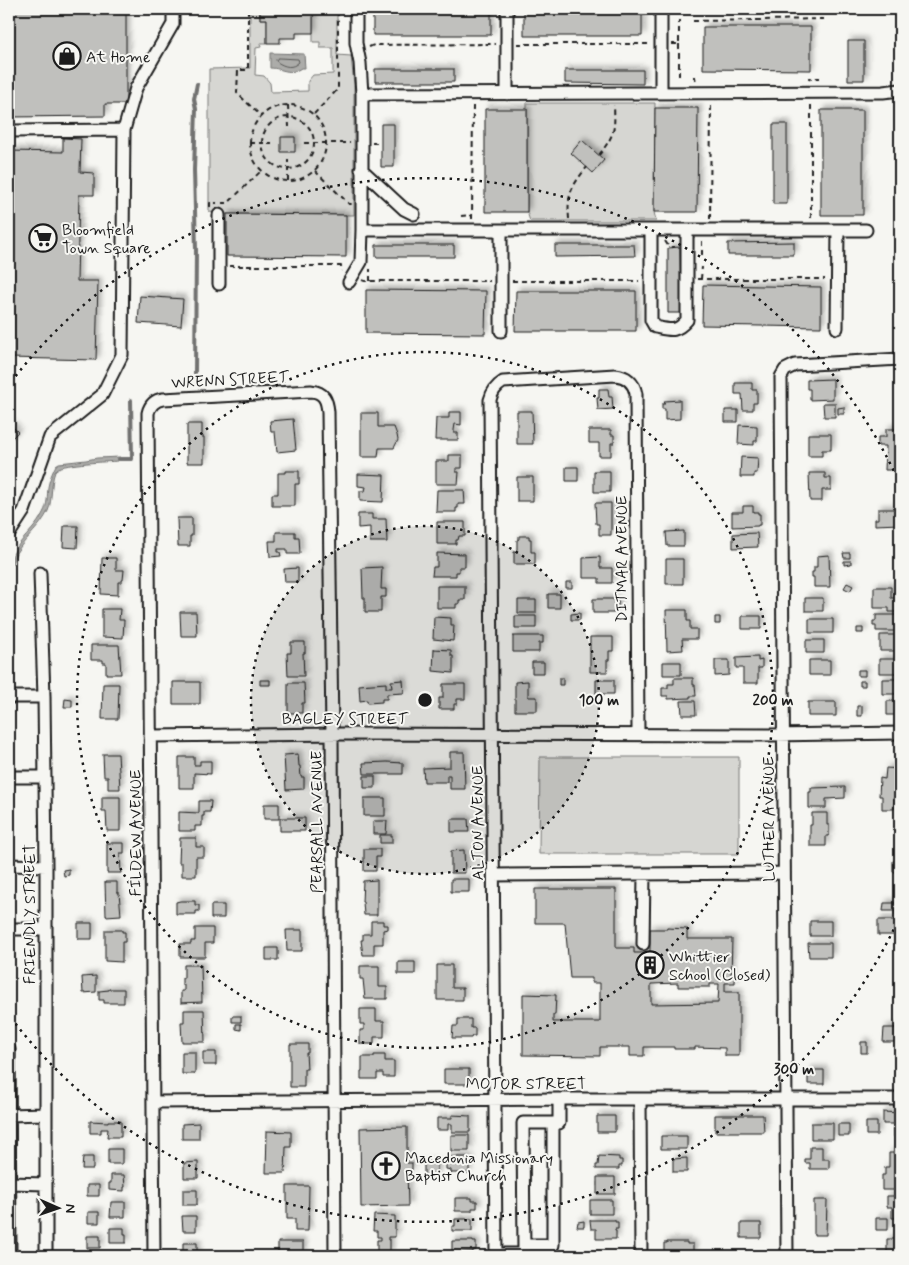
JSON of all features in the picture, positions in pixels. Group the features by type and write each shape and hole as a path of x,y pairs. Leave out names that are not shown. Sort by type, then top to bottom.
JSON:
{"street":[{"path":"9,534 24,511 50,437 102,395 122,355 124,130 136,88 173,24 174,9"},
{"path":"351,278 361,262 362,230 362,94 360,63 356,43 356,9"},
{"path":"507,9 507,94"},
{"path":"661,93 662,9"},
{"path":"362,94 883,92 900,90"},
{"path":"9,132 124,130"},
{"path":"361,169 404,209 414,214"},
{"path":"219,215 219,284"},
{"path":"362,230 866,230"},
{"path":"501,230 501,331"},
{"path":"651,230 651,320 655,327 670,330 680,328 687,320 687,230"},
{"path":"837,328 838,230"},
{"name":"LUTHER AVENUE","path":"787,1256 781,381 785,370 794,365 900,359"},
{"name":"DITMAR AVENUE","path":"493,390 507,381 615,375 623,377 633,385 636,394 638,734"},
{"name":"ALTON AVENUE","path":"493,390 490,400 496,1255"},
{"name":"WRENN STREET","path":"149,410 154,403 163,399 317,392"},
{"name":"PEARSALL AVENUE","path":"317,392 325,398 328,406 335,1256"},
{"name":"FILDEW AVENUE","path":"149,410 154,1256"},
{"name":"FRIENDLY STREET","path":"40,573 46,866 46,1256"},
{"path":"9,698 44,697"},
{"name":"BAGLEY STREET","path":"150,736 332,734 783,735 900,733"},
{"path":"15,777 44,777"},
{"path":"9,865 46,866"},
{"path":"494,875 784,873"},
{"path":"643,944 644,874"},
{"path":"9,928 45,929"},
{"path":"9,1049 10,1256"},
{"path":"496,1255 524,1254 523,1124 559,1123 560,1099"},
{"path":"640,1099 641,1256"},
{"name":"MOTOR STREET","path":"153,1102 900,1099"},
{"path":"9,1115 45,1114"},
{"path":"524,1245 553,1245 553,1123"},
{"path":"10,1183 46,1184"}],"path":[{"path":"248,9 248,70 238,70 237,93 261,116"},
{"path":"314,114 338,89 338,9"},
{"path":"693,21 826,19"},
{"path":"681,21 679,21 679,77 681,77"},
{"path":"364,48 374,45 501,44"},
{"path":"514,44 655,44"},
{"path":"668,44 680,44"},
{"path":"338,53 345,53"},
{"path":"710,224 711,98"},
{"path":"811,98 811,224"},
{"path":"472,223 473,99"},
{"path":"599,155 614,133 614,101"},
{"path":"288,105 289,127"},
{"path":"288,105 306,108 314,114 324,129 326,149 316,171 305,178 288,182 272,179 261,171 253,158 250,143 253,128 261,116 278,106 288,105"},
{"path":"288,116 304,122 310,128 315,143 313,153 308,161 293,170 277,167 272,164 263,151 262,143 262,135 266,127 280,118 288,116"},
{"path":"250,143 272,143"},
{"path":"304,143 355,143"},
{"path":"288,159 288,182"},
{"path":"569,224 568,199 570,192 577,179 587,167"},
{"path":"316,171 349,204 355,204"},
{"path":"462,216 472,215"},
{"path":"702,237 702,255"},
{"path":"663,238 669,247 680,247"},
{"path":"224,266 341,266 341,271 351,278 365,281 495,281"},
{"path":"702,267 702,279"},
{"path":"370,269 370,281"},
{"path":"692,279 831,279"},
{"path":"507,281 645,281"}],"shaded area":[{"path":"250,9 260,9 260,19 267,19 267,43 260,43 261,47 256,48 255,75 264,76 270,83 271,92 308,91 308,81 313,75 333,74 333,48 320,48 320,42 313,42 313,9 337,9 337,55 351,56 354,85 354,215 228,214 209,212 209,69 250,68"},
{"path":"527,103 655,103 654,212 656,221 530,221 527,212"},
{"path":"540,757 739,757 739,854 539,854"}],"water":[{"path":"270,53 304,54 305,68 290,72 270,68"},
{"path":"120,457 118,461 77,464 57,469 53,477 50,507 42,522 16,553 9,576 12,555 45,510 49,484 56,465 97,458"}],"building":[{"name":"At Home","path":"9,9 126,9 126,104 105,104 105,116 9,117"},
{"path":"260,9 313,9 313,33 296,33 296,38 280,38 280,43 267,43 267,19 260,19"},
{"path":"373,9 491,9 491,35 373,35"},
{"path":"524,9 642,9 642,36 524,36"},
{"path":"703,27 811,27 811,70 703,69"},
{"path":"848,41 864,41 864,80 848,80"},
{"path":"375,69 454,69 454,82 375,82"},
{"path":"565,70 643,70 643,84 565,83"},
{"path":"655,108 698,108 697,212 654,212"},
{"path":"485,109 527,109 527,212 485,212"},
{"path":"821,110 863,110 863,215 821,215"},
{"path":"381,124 394,124 394,167 381,167"},
{"path":"773,124 787,124 787,204 773,204"},
{"path":"281,137 295,137 295,152 281,152"},
{"name":"Bloomfield Town Square","path":"63,138 81,139 80,172 94,173 94,195 79,195 77,281 98,281 96,360 9,358 9,151 63,152"},
{"path":"582,140 604,160 593,173 571,153"},
{"path":"227,214 346,215 346,257 227,256"},
{"path":"794,242 794,255 728,255 728,243"},
{"path":"376,245 454,245 454,257 376,257"},
{"path":"555,245 634,245 635,256 555,257"},
{"path":"680,247 681,313 668,313 668,248"},
{"path":"703,285 821,287 821,327 702,325"},
{"path":"366,290 486,291 485,334 366,333"},
{"path":"516,291 636,291 636,331 515,331"},
{"path":"140,296 183,299 181,326 138,323"},
{"path":"833,379 833,399 810,400 810,389 807,389 807,380"},
{"path":"735,383 752,383 752,390 757,390 757,403 753,403 753,410 743,410 742,394 735,394"},
{"path":"599,389 608,389 609,397 612,397 613,409 598,410 597,398 599,398"},
{"path":"680,400 680,419 665,420 665,409 662,409 662,404 665,404 664,401"},
{"path":"823,403 835,403 835,417 824,417"},
{"path":"844,407 844,414 838,414 838,408"},
{"path":"725,410 738,410 738,422 725,422"},
{"path":"517,411 532,411 533,444 517,444"},
{"path":"449,412 461,412 461,425 455,424 454,430 454,433 458,433 458,440 435,440 436,418 449,418"},
{"path":"361,413 378,413 378,427 394,427 398,440 394,448 379,448 378,457 361,457"},
{"path":"293,419 296,450 277,452 275,432 271,432 270,421"},
{"path":"9,423 18,432 9,441"},
{"path":"187,424 202,424 204,463 187,463"},
{"path":"739,425 757,426 757,441 754,441 754,445 738,444"},
{"path":"886,429 900,429 900,470 885,470 886,446 878,446 878,437 886,437"},
{"path":"589,430 611,430 611,435 614,435 614,443 611,443 611,456 599,456 599,443 589,443"},
{"path":"808,434 831,434 831,450 822,450 822,456 808,456"},
{"path":"449,455 462,455 462,468 456,468 456,472 459,472 458,484 436,484 436,461 449,461"},
{"path":"741,457 758,458 757,473 754,473 754,477 740,477"},
{"path":"566,467 578,467 578,481 566,481"},
{"path":"286,471 299,471 299,484 295,484 295,506 272,506 272,494 278,494 278,473 286,473"},
{"path":"594,471 610,471 610,492 594,492"},
{"path":"809,473 825,473 825,478 831,478 831,490 822,490 822,501 810,501"},
{"path":"358,474 384,475 383,502 360,501 360,491 365,491 366,487 358,486"},
{"path":"517,477 533,477 533,501 517,501"},
{"path":"437,490 464,490 465,504 458,504 456,512 436,512"},
{"path":"595,503 611,503 611,535 599,535 599,524 596,524"},
{"path":"743,506 753,506 753,512 760,514 760,525 732,527 732,512 743,512"},
{"path":"878,509 900,509 900,524 875,525 875,519 878,519"},
{"path":"358,514 372,514 372,519 386,519 387,542 370,542 370,527 358,528"},
{"path":"177,518 192,518 190,546 178,546"},
{"path":"437,522 465,522 465,536 459,536 456,544 437,544"},
{"path":"64,526 78,526 77,548 63,547"},
{"path":"684,531 684,546 667,546 666,532"},
{"path":"276,532 295,532 295,537 299,537 300,554 287,554 287,549 278,549 281,556 270,557 269,541 276,541"},
{"path":"757,533 758,547 733,548 733,534"},
{"path":"519,536 529,536 529,539 531,539 531,552 535,552 535,564 514,564 514,552 517,552"},
{"path":"437,553 465,554 465,567 459,567 459,572 456,572 456,576 432,576 433,567 437,567"},
{"path":"843,553 850,553 850,558 844,558"},
{"path":"829,555 830,587 814,587 812,572 814,572 814,567 817,567 817,556"},
{"path":"600,557 600,568 612,568 612,583 599,583 599,578 583,578 583,558"},
{"path":"102,558 116,558 116,570 124,570 122,582 118,582 118,595 101,594"},
{"path":"666,559 683,559 683,584 666,584"},
{"path":"844,561 851,561 851,564 844,565"},
{"path":"382,567 381,589 386,589 386,597 381,597 381,612 365,612 362,568"},
{"path":"298,568 298,582 285,582 284,569"},
{"path":"566,582 572,582 572,588 566,588"},
{"path":"847,583 853,586 850,591 844,588"},
{"path":"437,586 465,586 465,600 459,600 456,608 437,608"},
{"path":"874,587 891,587 891,598 900,598 900,612 889,612 889,608 874,608"},
{"path":"548,594 560,594 560,608 548,608"},
{"path":"805,598 823,598 823,611 805,611"},
{"path":"593,599 614,599 614,601 618,601 618,611 614,611 614,613 593,613"},
{"path":"518,600 536,600 536,613 518,613"},
{"path":"102,609 120,609 119,620 124,620 123,638 102,637"},
{"path":"666,610 687,610 687,621 690,621 690,629 697,629 697,639 682,639 683,650 667,651"},
{"path":"180,612 196,612 197,636 181,636"},
{"path":"580,613 580,620 571,620 571,614"},
{"path":"876,615 900,615 900,631 876,631 873,621 876,621"},
{"path":"515,616 536,616 536,628 515,628"},
{"path":"742,616 761,616 761,629 742,629"},
{"path":"434,617 451,618 451,625 454,625 453,641 433,639"},
{"path":"715,617 720,617 720,624 715,624"},
{"path":"809,619 833,619 833,633 809,633"},
{"path":"857,628 863,628 863,633 857,633"},
{"path":"880,635 900,635 900,651 880,651"},
{"path":"513,636 543,636 543,643 539,643 539,652 513,652"},
{"path":"590,637 613,637 613,651 609,651 607,672 590,672"},
{"path":"806,640 824,640 824,653 806,653"},
{"path":"291,642 305,642 305,653 303,653 304,676 288,676 287,653 291,653"},
{"path":"91,645 119,645 121,674 106,674 106,663 103,663 103,660 91,660"},
{"path":"434,649 451,650 453,673 433,671"},
{"path":"758,657 758,661 762,660 762,668 758,668 758,683 743,683 743,668 736,668 736,658"},
{"path":"879,659 900,659 900,673 879,673"},
{"path":"715,660 729,660 729,675 715,676"},
{"path":"809,660 830,660 830,675 809,675"},
{"path":"532,662 544,662 544,673 532,673"},
{"path":"663,662 681,662 681,675 663,675"},
{"path":"858,670 865,670 865,676 858,676"},
{"path":"559,678 563,678 563,685 559,685"},
{"path":"674,678 693,678 696,696 668,699 668,696 662,696 662,688 668,688 668,684 674,684"},
{"path":"882,679 900,679 900,694 882,694"},
{"path":"260,680 270,680 270,685 260,685"},
{"path":"403,680 404,693 387,694 387,699 382,699 382,702 368,703 367,700 360,701 359,685 386,683 386,688 392,688 391,681"},
{"path":"596,680 614,680 614,694 596,694"},
{"path":"528,681 528,697 537,697 537,711 515,711 515,682"},
{"path":"860,681 865,681 865,686 860,686"},
{"path":"173,682 200,682 200,704 173,704"},
{"path":"288,683 304,683 305,703 302,703 302,713 288,713"},
{"path":"103,684 119,684 118,719 102,719"},
{"path":"443,684 465,684 465,699 457,699 454,709 439,709 439,698 443,698"},
{"path":"65,699 72,700 72,707 64,707"},
{"path":"681,701 695,701 696,715 682,715"},
{"path":"887,701 900,701 900,715 887,715"},
{"path":"808,702 836,702 836,716 808,716"},
{"path":"857,706 862,706 862,716 857,716"},
{"path":"450,752 464,752 465,789 450,789 450,775 447,775 447,782 424,782 423,768 450,767"},
{"path":"103,754 118,754 120,789 108,789 108,777 104,777"},
{"path":"298,754 301,777 304,777 304,789 286,790 284,755"},
{"path":"179,757 194,757 194,765 200,765 200,761 211,761 211,774 194,773 194,788 179,788"},
{"path":"363,763 403,763 403,774 364,774"},
{"path":"886,768 900,769 900,793 895,792 894,809 882,809 882,796 879,796 880,778 885,779"},
{"path":"364,776 375,776 375,788 364,788"},
{"path":"845,787 845,798 826,799 826,808 809,808 809,792 811,792 811,788"},
{"path":"102,797 120,797 120,831 107,831 106,811 102,811"},
{"path":"364,798 385,798 385,816 364,816"},
{"path":"199,801 211,801 210,812 204,812 204,816 202,816 202,826 195,826 195,831 179,831 179,812 199,813"},
{"path":"264,804 279,804 279,819 264,819"},
{"path":"812,813 827,813 829,836 826,836 826,846 810,846"},
{"path":"280,818 305,818 305,831 280,831"},
{"path":"451,819 468,819 469,832 451,832"},
{"path":"373,821 387,821 386,834 373,834"},
{"path":"380,835 392,835 392,843 380,843"},
{"path":"180,838 196,838 196,847 204,847 204,857 196,857 196,876 182,876 182,863 179,863"},
{"path":"107,843 124,843 124,853 120,853 121,873 107,873"},
{"path":"364,849 380,849 380,857 376,857 376,871 364,871"},
{"path":"464,850 465,873 451,873 451,851"},
{"path":"893,861 900,861 900,872 893,872"},
{"path":"69,869 69,875 64,876 63,870"},
{"path":"451,879 469,879 469,892 451,892"},
{"path":"377,880 377,915 364,915 362,902 363,881"},
{"path":"105,882 117,882 121,915 106,916"},
{"name":"Whittier School (Closed)","path":"535,889 616,889 616,948 634,948 634,953 650,953 650,929 687,929 687,939 732,939 731,976 735,976 735,983 725,983 725,992 739,992 739,1056 725,1056 725,1048 695,1047 695,1049 674,1049 674,1047 644,1047 644,1056 630,1056 630,1047 600,1047 600,1056 523,1055 523,994 556,995 553,1022 600,1022 600,983 592,983 592,978 570,978 565,923 535,923","holes":["678,983 678,987 710,987 710,984 719,984 718,1003 651,1004 651,984"]},
{"path":"195,901 195,905 199,905 199,911 196,911 196,914 176,914 176,902"},
{"path":"884,903 900,903 900,916 895,916 895,911 883,911"},
{"path":"211,905 224,905 224,918 211,918"},
{"path":"878,920 900,920 900,935 878,935"},
{"path":"371,921 383,921 383,925 388,925 388,929 383,930 383,944 374,944 374,955 363,955 361,940 363,940 363,934 371,934"},
{"path":"810,921 831,921 831,936 810,936"},
{"path":"78,923 92,923 92,939 78,939"},
{"path":"195,928 213,928 213,943 205,943 205,957 180,957 180,944 191,944 191,941 195,941"},
{"path":"105,930 122,930 122,932 125,932 125,942 122,942 122,962 105,961"},
{"path":"286,930 302,930 302,951 287,951"},
{"path":"808,943 831,943 831,957 809,957"},
{"path":"266,948 278,948 278,960 266,960"},
{"path":"398,962 415,962 415,974 398,974"},
{"path":"184,965 201,965 202,1002 181,1003 181,991 184,991 182,978 184,978"},
{"path":"437,965 452,965 452,988 463,988 463,1000 437,1000"},
{"path":"360,966 379,966 379,987 387,987 387,999 365,999 363,979 360,979"},
{"path":"96,976 96,992 83,993 82,977"},
{"path":"124,989 124,1003 104,1003 104,1000 99,1000 99,991"},
{"path":"360,1009 376,1009 376,1021 384,1021 384,1037 374,1037 374,1044 360,1044 360,1030 364,1030 364,1024 360,1024"},
{"path":"184,1010 204,1010 205,1042 182,1042 181,1022 184,1022"},
{"path":"232,1016 241,1016 241,1022 232,1022"},
{"path":"458,1019 471,1019 471,1028 475,1028 475,1036 471,1038 452,1038 453,1026 458,1026"},
{"path":"236,1024 241,1024 241,1030 236,1029"},
{"path":"884,1028 900,1028 900,1042 883,1042"},
{"path":"861,1042 867,1042 867,1053 861,1053"},
{"path":"290,1044 308,1044 308,1053 306,1053 307,1069 304,1069 304,1087 290,1087"},
{"path":"182,1052 195,1052 195,1074 182,1074"},
{"path":"203,1052 216,1052 216,1065 203,1065"},
{"path":"374,1055 385,1055 385,1061 394,1061 394,1077 383,1077 383,1073 377,1073 377,1079 361,1079 362,1057 374,1057"},
{"path":"444,1069 469,1069 469,1084 444,1084"},
{"path":"808,1070 824,1070 824,1084 808,1084"},
{"path":"883,1112 900,1113 900,1124 883,1124"},
{"path":"452,1115 470,1116 470,1132 452,1132 452,1124 448,1124 448,1130 437,1130 437,1118 452,1118"},
{"path":"715,1115 763,1115 764,1132 715,1132"},
{"path":"597,1116 615,1116 615,1132 597,1132"},
{"path":"90,1121 121,1121 121,1137 107,1137 108,1129 101,1129 101,1133 90,1133"},
{"path":"866,1122 877,1122 877,1135 866,1135"},
{"path":"199,1123 199,1139 182,1139 182,1124"},
{"path":"811,1123 833,1123 833,1139 811,1139"},
{"path":"838,1124 849,1124 849,1136 838,1136"},
{"name":"Macedonia Missionary Baptist Church","path":"407,1127 407,1163 412,1163 412,1170 407,1170 408,1206 361,1207 360,1128"},
{"path":"894,1128 900,1128 900,1137 894,1137"},
{"path":"267,1131 291,1132 291,1147 286,1147 285,1173 266,1173"},
{"path":"451,1135 469,1135 469,1151 451,1151"},
{"path":"661,1136 687,1136 687,1149 661,1149"},
{"path":"810,1147 822,1147 822,1159 829,1159 829,1169 810,1169 810,1163 805,1163 805,1159 810,1159"},
{"path":"108,1149 122,1149 122,1164 108,1164"},
{"path":"889,1153 900,1153 900,1167 897,1167 896,1190 882,1190 882,1175 885,1175 885,1167 889,1167"},
{"path":"599,1156 619,1157 619,1160 622,1160 622,1166 619,1166 619,1169 596,1169"},
{"path":"83,1157 93,1157 93,1169 82,1169"},
{"path":"469,1157 469,1173 451,1173 451,1170 446,1169 446,1158"},
{"path":"687,1158 687,1172 673,1172 673,1159"},
{"path":"198,1162 198,1178 184,1178 184,1163"},
{"path":"424,1162 437,1162 437,1175 424,1175"},
{"path":"111,1175 124,1175 124,1191 109,1190"},
{"path":"597,1177 615,1177 615,1194 597,1194"},
{"path":"87,1185 99,1185 99,1196 87,1196"},
{"path":"287,1186 309,1186 308,1231 295,1231 295,1219 287,1219"},
{"path":"183,1190 197,1190 197,1205 183,1205"},
{"path":"887,1196 900,1196 900,1218 892,1218 892,1207 887,1207"},
{"path":"455,1198 472,1198 472,1201 477,1201 477,1208 472,1208 472,1211 455,1211"},
{"path":"590,1200 612,1200 612,1214 590,1214"},
{"path":"814,1200 827,1200 826,1235 814,1235"},
{"path":"111,1202 125,1202 125,1217 110,1217"},
{"path":"88,1212 99,1212 99,1223 88,1223"},
{"path":"374,1215 395,1216 395,1237 388,1237 388,1240 390,1240 390,1253 377,1253 377,1240 381,1240 381,1237 377,1237 377,1231 373,1231"},
{"path":"182,1216 196,1216 196,1231 183,1231"},
{"path":"876,1218 888,1218 888,1230 876,1230"},
{"path":"455,1219 472,1219 472,1231 452,1231 452,1226 455,1226"},
{"path":"590,1220 615,1220 615,1222 618,1222 618,1229 615,1229 616,1239 596,1239 596,1229 591,1229"},
{"path":"584,1221 584,1227 577,1227 578,1222"},
{"path":"741,1223 761,1223 761,1238 741,1238"},
{"path":"110,1228 124,1228 126,1243 110,1243"},
{"path":"87,1236 100,1236 100,1248 87,1248"},
{"path":"887,1239 900,1239 900,1254 887,1254"},
{"path":"452,1241 476,1242 476,1250 473,1250 473,1252 454,1253 452,1251"},
{"path":"278,1242 303,1242 303,1256 277,1256"},
{"path":"687,1242 687,1244 693,1244 693,1255 664,1256 664,1243"},
{"path":"183,1243 197,1243 197,1256 183,1256"}],"waterway":[{"path":"195,373 196,250 194,170 196,109 194,99 197,84"},
{"path":"119,459 132,459 131,400"}],"place":[{"name":"At Home","path":"67,56"},
{"name":"Bloomfield Town Square","path":"43,238"},
{"name":"Whittier School (Closed)","path":"650,965"},
{"name":"Macedonia Missionary Baptist Church","path":"386,1166"}]}
